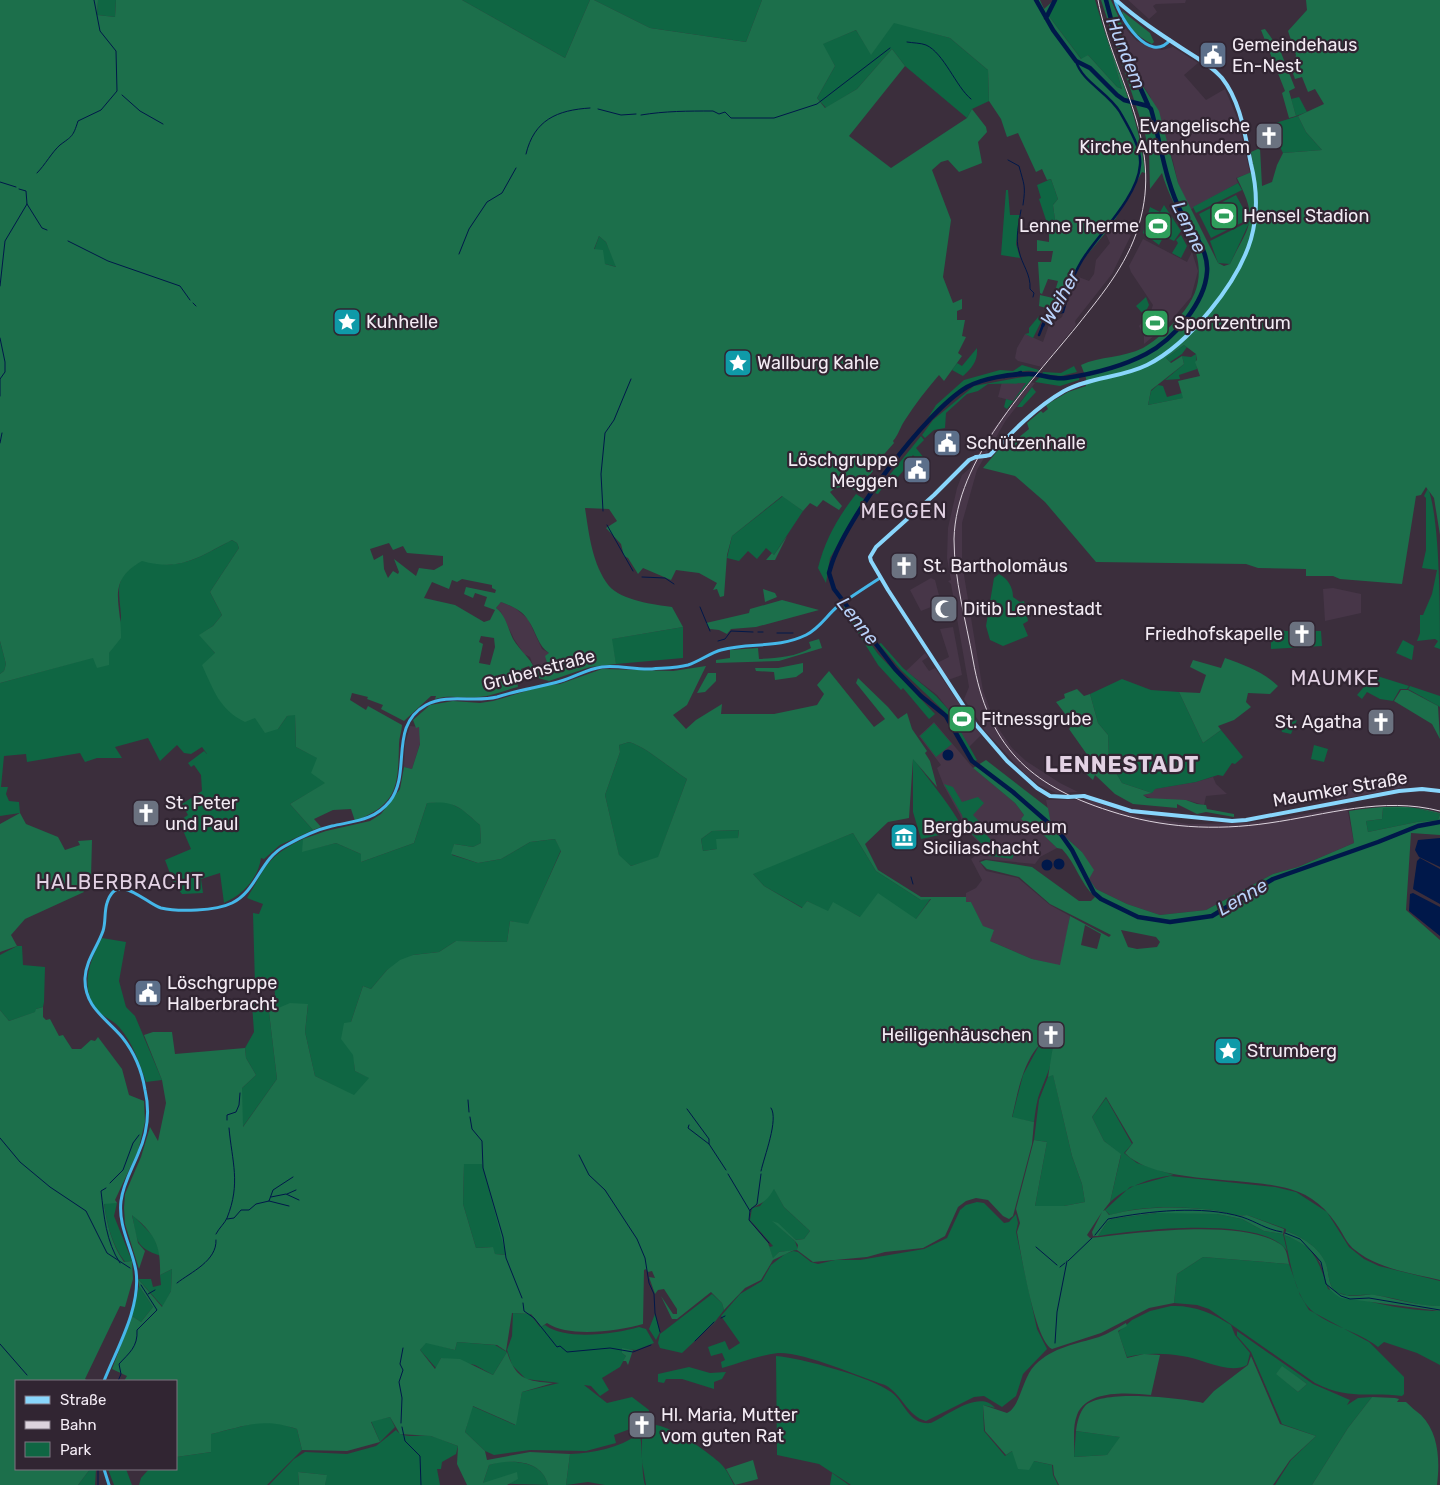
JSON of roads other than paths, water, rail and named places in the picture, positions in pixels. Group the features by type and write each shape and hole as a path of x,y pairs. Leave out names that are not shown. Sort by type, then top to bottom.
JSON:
{"main road":[{"path":"1116,0 1135,16 1170,40 1166,45 1160,47 1148,44 1137,37 1124,24 1116,0"},
{"name":"Maumker Straße","path":"1170,40 1210,66 1224,81 1238,110 1254,176 1256,209 1254,229 1248,248 1231,280 1193,329 1170,350 1146,365 1081,384 1049,401 990,454 968,460 934,495 876,547 870,559 880,578 965,710 1007,761 1047,795 1092,796 1131,810 1232,821 1399,791 1422,789 1440,791"},
{"name":"Grubenstraße","path":"104,1380 134,1304 136,1268 123,1229 121,1199 125,1183 140,1148 146,1123 146,1092 137,1062 125,1041 94,1009 85,985 88,963 104,929 109,898 119,890 133,890 151,904 164,908 223,907 246,893 267,859 280,848 325,828 359,822 378,813 390,802 399,785 402,770 402,743 408,724 416,712 431,702 450,698 484,700 528,687 561,681 592,669 609,666 641,669 680,666 722,650 791,642 817,628 840,605 880,578"},
{"path":"104,1470 109,1485"}],"water":[{"path":"1068,284 1071,287 1064,313 1049,316 1044,327 1041,326 1044,318 1058,307"},
{"path":"948,749 954,755 948,761 942,755"},
{"path":"1440,838 1440,867 1419,857 1415,850 1418,840"},
{"path":"1420,858 1440,869 1440,904 1413,889 1417,861"},
{"path":"1057,859 1061,859 1064,864 1063,868 1057,869 1054,866 1054,862"},
{"path":"1045,860 1049,860 1052,865 1051,869 1045,870 1042,867 1042,863"},
{"path":"1413,893 1440,907 1440,936 1409,911 1410,894"}],"waterway":[{"path":"37,173 57,148 72,136 78,121 101,110 117,91 116,51 100,31 94,0"},
{"name":"Lenne","path":"1036,0 1053,30 1076,61 1090,68 1124,100 1148,106 1151,109 1171,189 1182,214 1203,249 1207,264 1205,284 1194,308 1177,330 1167,340 1146,354 1107,369 1066,378 1029,374 989,379 967,387 950,400 909,442 852,522 839,546 829,573 834,589 895,669 921,696 946,716 972,761 1013,792 1060,833 1072,850 1094,893 1101,899 1138,917 1170,922 1212,916 1273,879 1418,826 1440,822"},
{"name":"Hundem","path":"1046,18 1055,0"},
{"name":"Hundem","path":"1106,0 1113,27 1148,105"},
{"path":"907,42 924,44 939,55 965,94 971,99"},
{"path":"641,115 713,111 719,114 725,112 731,118 774,118 817,104 890,48"},
{"name":"Weiher","path":"1069,287 1084,257 1127,200 1138,176 1140,165 1137,145 1120,112 1089,81 1076,61"},
{"path":"122,95 140,111 163,124"},
{"path":"526,154 535,133 549,119 567,111 590,108"},
{"path":"598,109 621,115 636,114"},
{"path":"1008,160 1019,166 1024,185 1023,205"},
{"path":"459,254 469,229 487,202 502,193 516,168"},
{"path":"0,182 16,187"},
{"path":"0,286 5,241 27,204 26,191 19,189"},
{"path":"27,204 42,228 47,230"},
{"path":"1021,210 1017,241 1020,256 1028,274 1030,289 1034,293 1033,297"},
{"path":"68,241 108,261 180,286 190,300"},
{"path":"193,303 196,306"},
{"name":"Weiher","path":"1039,335 1043,325"},
{"path":"0,338 5,362 5,372 0,379 0,396"},
{"name":"Weiher","path":"1004,377 1021,372"},
{"path":"603,511 601,474 605,433 614,420 631,379"},
{"path":"0,443 2,433"},
{"path":"607,525 633,571"},
{"path":"642,577 665,578 674,584"},
{"path":"700,607 710,631"},
{"path":"718,641 725,639 731,631 753,632"},
{"path":"758,632 763,632"},
{"path":"777,633 793,633"},
{"path":"911,877 913,884"},
{"path":"227,1120 227,1115 236,1112 240,1093"},
{"path":"468,1100 469,1112"},
{"path":"761,1171 772,1129 773,1113 771,1108"},
{"path":"687,1109 709,1139 709,1144 726,1170"},
{"path":"470,1117 472,1129 482,1141 483,1168 503,1237 506,1258 522,1298"},
{"path":"689,1125 688,1128 709,1144"},
{"path":"216,1234 227,1218 234,1194 235,1183 229,1128"},
{"path":"110,1183 123,1170 133,1143 139,1135"},
{"path":"0,1138 20,1162 50,1187 86,1211 107,1253 130,1268"},
{"path":"579,1155 589,1175 605,1190 637,1239 645,1258 649,1283 654,1294 655,1313 660,1332"},
{"path":"728,1174 750,1211"},
{"path":"761,1174 757,1204 750,1210 749,1220 769,1243"},
{"path":"227,1219 234,1218 241,1210 249,1210 256,1204 269,1201 273,1190 293,1177"},
{"path":"106,1188 101,1191 105,1219 109,1238 120,1263"},
{"path":"287,1194 296,1190"},
{"path":"271,1197 286,1194 299,1200"},
{"path":"269,1201 289,1206"},
{"path":"1095,1235 1108,1219 1175,1210 1226,1213 1282,1232"},
{"path":"1285,1233 1300,1239 1313,1253 1321,1262 1326,1284 1341,1296 1350,1299 1369,1298 1440,1310"},
{"path":"1068,1261 1092,1238"},
{"path":"177,1283 208,1260 215,1247 216,1240"},
{"path":"1036,1247 1057,1265"},
{"path":"1055,1343 1057,1312 1067,1261"},
{"path":"1060,1267 1065,1263"},
{"path":"118,1380 121,1374 119,1364 134,1345 137,1330 157,1310 141,1285"},
{"path":"148,1294 155,1290"},
{"path":"523,1303 524,1311 534,1318 557,1347 560,1346 567,1352 610,1348 633,1352 651,1345"},
{"path":"721,1318 725,1316"},
{"path":"695,1341 714,1322"},
{"path":"0,1344 27,1375"},
{"path":"401,1423 402,1398 399,1382 403,1370 400,1364 403,1348"},
{"path":"402,1427 405,1441 420,1456 421,1485"},
{"path":"98,1470 98,1485"}],"railway":[{"path":"1098,0 1113,54 1140,133 1145,160 1145,188 1141,217 1131,247 1115,275 1097,301 1018,398 981,452 967,480 958,509 954,539 958,585 980,690 989,716 1001,738 1016,758 1035,774 1081,801 1130,817 1169,824 1229,827 1269,823 1376,806 1397,805 1440,811"}],"place":[{"name":"Gemeindehaus En-Nest","path":"1213,55"},
{"name":"Evangelische Kirche Altenhundem","path":"1269,136"},
{"name":"Hensel Stadion","path":"1224,216"},
{"name":"Lenne Therme","path":"1158,226"},
{"name":"Kuhhelle","path":"347,322"},
{"name":"Sportzentrum","path":"1155,323"},
{"name":"Wallburg Kahle","path":"738,363"},
{"name":"Schützenhalle","path":"947,443"},
{"name":"Löschgruppe Meggen","path":"917,470"},
{"name":"St. Bartholomäus","path":"904,566"},
{"name":"Ditib Lennestadt","path":"944,609"},
{"name":"Friedhofskapelle","path":"1302,634"},
{"name":"Fitnessgrube","path":"962,719"},
{"name":"St. Agatha","path":"1381,722"},
{"name":"St. Peter und Paul","path":"146,813"},
{"name":"Bergbaumuseum Siciliaschacht","path":"904,837"},
{"name":"Löschgruppe Halberbracht","path":"148,993"},
{"name":"Heiligenhäuschen","path":"1051,1035"},
{"name":"Strumberg","path":"1228,1051"},
{"name":"Hl. Maria, Mutter vom guten Rat","path":"642,1425"}],"district":[{"name":"MEGGEN","path":"904,511"},
{"name":"MAUMKE","path":"1335,678"},
{"name":"LENNESTADT","path":"1122,764"},
{"name":"HALBERBRACHT","path":"120,882"}]}
